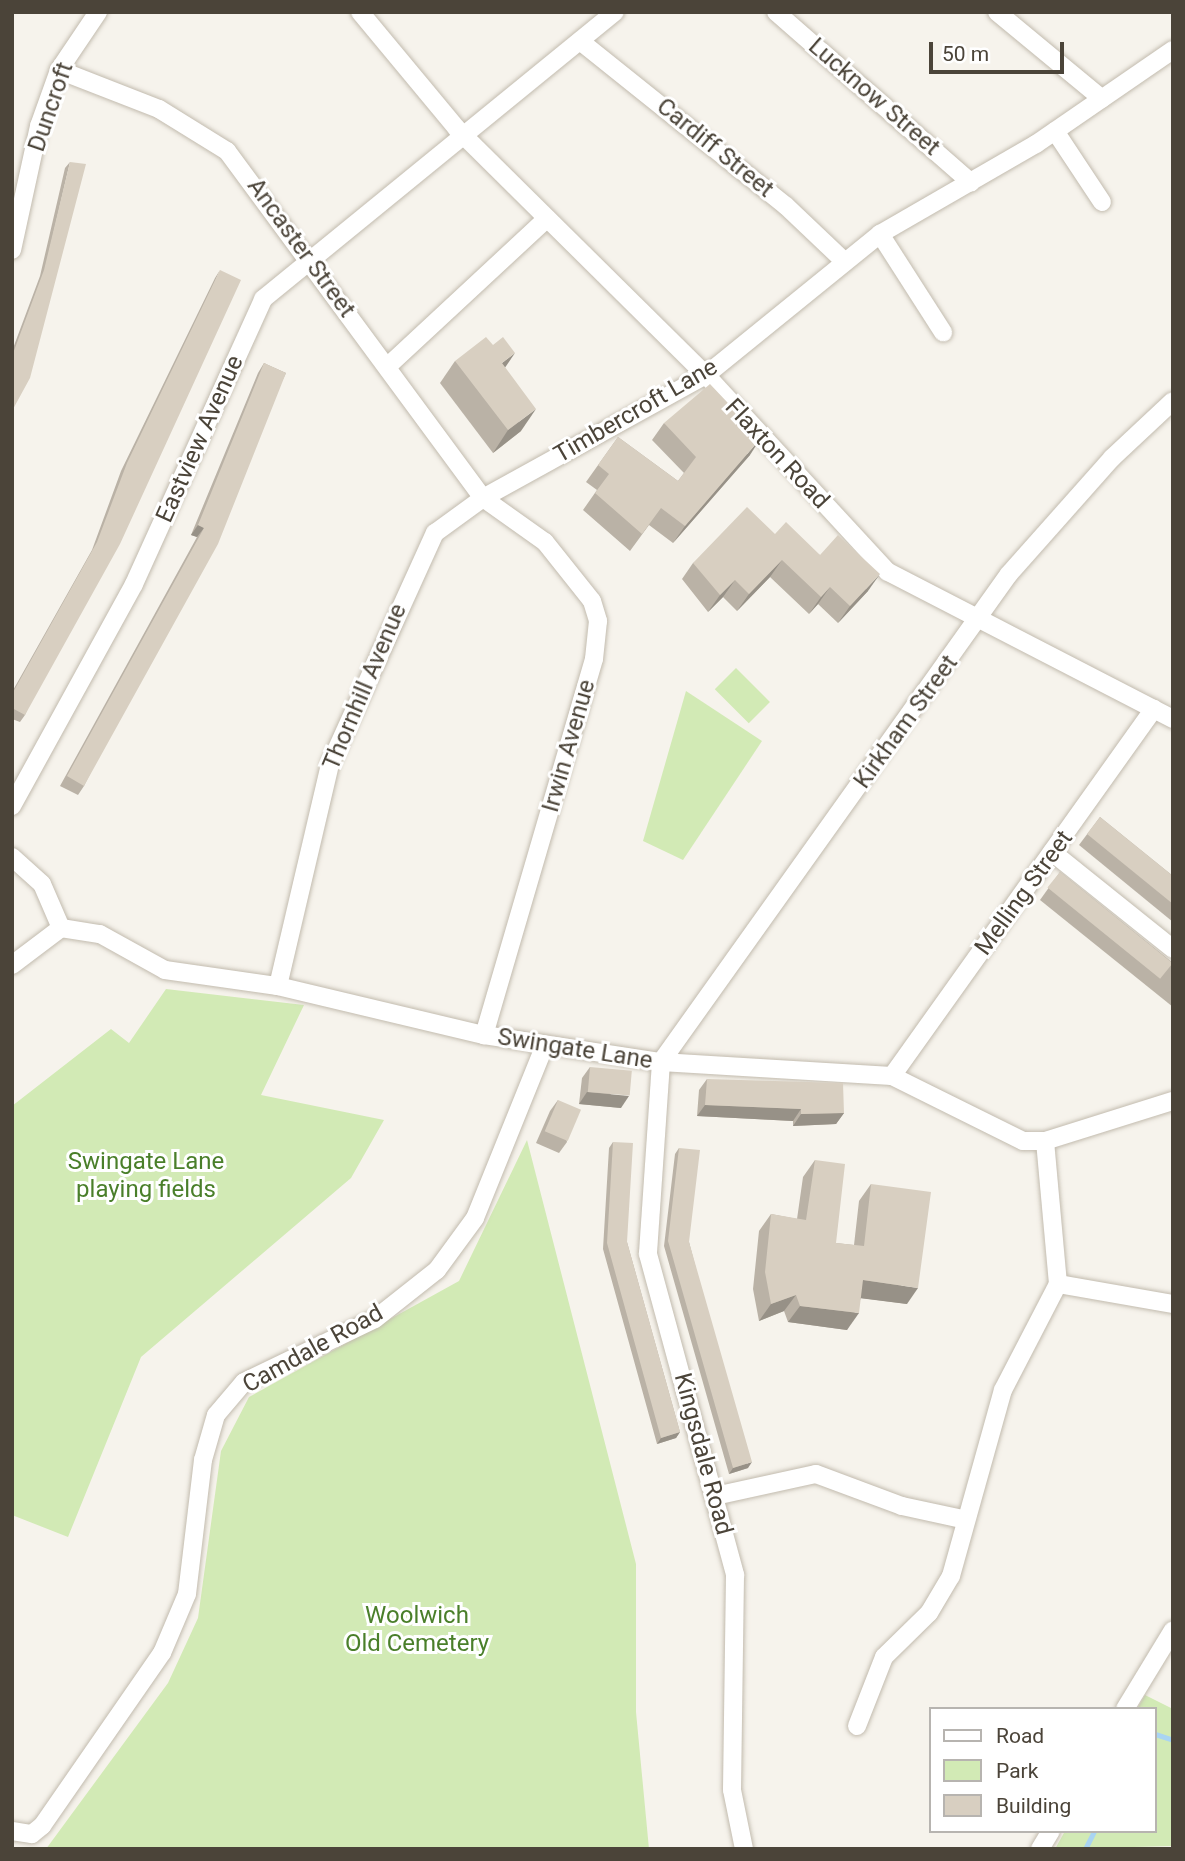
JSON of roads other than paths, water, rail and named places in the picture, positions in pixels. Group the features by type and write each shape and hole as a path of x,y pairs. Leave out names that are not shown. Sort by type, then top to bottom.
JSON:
{"street":[{"name":"Duncroft","path":"12,250 39,126 60,70 98,12"},
{"name":"Flaxton Road","path":"360,12 464,135 706,375 888,572 980,622 1173,719"},
{"name":"Eastview Avenue","path":"12,806 134,584 263,299 615,12"},
{"name":"Lucknow Street","path":"776,12 971,183"},
{"path":"997,12 1102,99"},
{"name":"Cardiff Street","path":"580,41 786,206 844,261"},
{"name":"Timbercroft Lane","path":"483,498 706,375 880,234 971,183 1055,131 1173,50"},
{"name":"Ancaster Street","path":"60,70 196,127 227,151 483,498"},
{"path":"1055,131 1102,202"},
{"path":"388,366 547,218"},
{"path":"880,234 943,332"},
{"name":"Kirkham Street","path":"660,1062 980,622 1009,574 1173,401"},
{"name":"Thornhill Avenue","path":"278,986 330,764 426,546 445,524 483,498"},
{"name":"Irwin Avenue","path":"483,498 545,541 581,582 592,601 598,640 484,1035"},
{"name":"Melling Street","path":"892,1076 1154,709"},
{"path":"1052,852 1173,949"},
{"path":"12,857 42,884 61,928 12,965"},
{"name":"Swingate Lane","path":"61,928 100,934 165,970 278,986 484,1035 660,1062 892,1076 1023,1141 1045,1141 1173,1101"},
{"name":"Camdale Road","path":"12,1831 32,1834 42,1826 162,1653 187,1594 203,1460 216,1415 244,1382 375,1319 437,1270 475,1218 545,1045"},
{"name":"Kingsdale Road","path":"660,1062 648,1254 715,1496 739,1612 732,1790 744,1849"},
{"path":"857,1726 884,1657 929,1613 951,1576 962,1519 1003,1391 1058,1284 1045,1141"},
{"path":"1058,1284 1173,1304"},
{"path":"715,1496 816,1474 902,1506 962,1519"},
{"path":"1126,1707 1173,1630"},
{"path":"1040,1849 1050,1833"}],"waterway":[{"path":"1157,1735 1173,1740"},
{"path":"1085,1849 1093,1833"}],"park label":[{"name":"Swingate Lane playing fields","path":"146,1176"},
{"name":"Woolwich Old Cemetery","path":"417,1630"}]}
